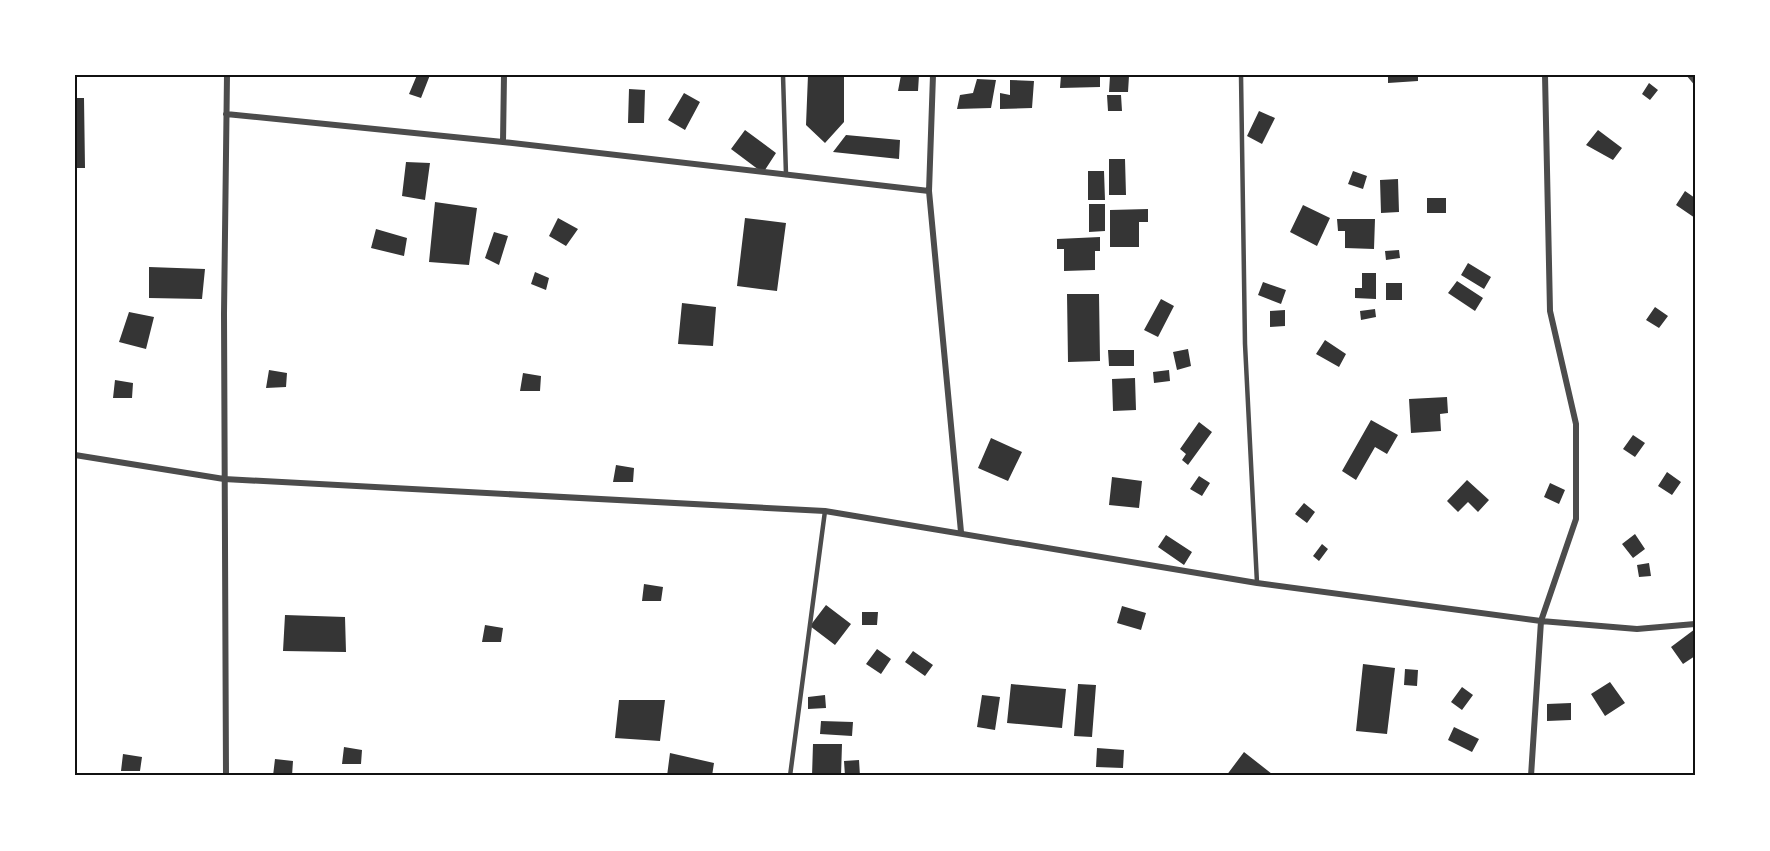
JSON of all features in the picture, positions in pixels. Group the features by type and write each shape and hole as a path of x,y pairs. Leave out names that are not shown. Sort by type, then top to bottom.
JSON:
{"street":[{"path":"226,776 224,479 227,75"},
{"path":"503,142 504,75"},
{"path":"933,75 929,191 961,532"},
{"path":"1531,776 1541,621 1576,519 1576,424 1550,310 1545,75"},
{"path":"1690,75 1695,81"},
{"path":"226,114 503,142 929,191"},
{"path":"75,455 224,479 825,512 961,532 1257,583 1541,621 1637,629 1695,624"}],"lane":[{"path":"783,75 786,175"},
{"path":"1241,75 1245,344 1257,583"},
{"path":"790,776 825,512"}],"building":[{"path":"417,75 430,75 421,98 409,94"},
{"path":"808,75 844,75 844,122 825,143 806,125"},
{"path":"901,75 919,75 918,91 898,91"},
{"path":"1061,75 1100,75 1100,87 1060,88"},
{"path":"1388,75 1418,75 1418,81 1388,83"},
{"path":"1110,76 1129,76 1128,92 1109,92"},
{"path":"977,79 996,80 991,108 957,109 960,95 973,93"},
{"path":"1010,80 1034,81 1032,108 1000,109 1000,93 1010,95"},
{"path":"1649,83 1658,90 1650,100 1642,94"},
{"path":"629,89 645,90 644,123 628,123"},
{"path":"684,93 700,102 685,130 668,120"},
{"path":"1107,95 1121,95 1122,111 1108,111"},
{"path":"75,98 84,98 85,168 75,168"},
{"path":"1259,111 1275,118 1262,144 1247,136"},
{"path":"745,130 776,153 763,173 731,149"},
{"path":"1598,130 1622,148 1613,160 1586,145"},
{"path":"846,135 900,140 899,159 833,152"},
{"path":"1109,159 1125,159 1126,195 1109,195"},
{"path":"406,162 430,163 425,200 402,196"},
{"path":"1088,171 1104,171 1105,200 1088,200"},
{"path":"1353,171 1367,176 1363,189 1348,184"},
{"path":"1398,179 1399,212 1381,213 1380,180"},
{"path":"1685,191 1695,198 1695,218 1676,205"},
{"path":"1427,198 1446,198 1446,213 1427,213"},
{"path":"435,202 477,208 469,265 429,262"},
{"path":"1089,204 1105,204 1105,231 1089,232"},
{"path":"1303,205 1330,218 1317,246 1290,232"},
{"path":"1148,209 1148,222 1139,222 1139,247 1110,247 1110,210"},
{"path":"558,218 578,229 566,246 549,236"},
{"path":"745,218 786,223 777,291 737,286"},
{"path":"1337,219 1375,219 1374,249 1345,248 1345,231 1338,231"},
{"path":"376,229 407,238 404,256 371,248"},
{"path":"494,232 508,236 499,265 485,258"},
{"path":"1100,237 1100,251 1095,251 1095,270 1064,271 1064,249 1057,249 1057,239"},
{"path":"1399,250 1400,258 1386,260 1385,251"},
{"path":"1468,263 1491,277 1484,289 1461,275"},
{"path":"149,267 205,269 202,299 149,298"},
{"path":"535,272 549,278 546,290 531,284"},
{"path":"1362,273 1376,273 1376,299 1355,298 1355,288 1362,288"},
{"path":"1457,281 1483,298 1475,311 1448,293"},
{"path":"1263,282 1286,290 1281,304 1258,295"},
{"path":"1386,283 1402,283 1402,300 1386,300"},
{"path":"1067,294 1099,294 1100,361 1068,362"},
{"path":"1161,299 1174,306 1158,337 1144,330"},
{"path":"682,303 716,307 713,346 678,344"},
{"path":"1655,307 1668,316 1659,328 1646,320"},
{"path":"1375,309 1376,317 1361,320 1360,311"},
{"path":"1285,310 1285,326 1270,327 1270,311"},
{"path":"129,312 154,317 146,349 119,342"},
{"path":"1325,340 1346,354 1339,367 1316,354"},
{"path":"1188,349 1191,366 1177,370 1173,352"},
{"path":"1108,350 1134,350 1134,366 1109,366"},
{"path":"269,370 287,373 286,387 266,388"},
{"path":"1169,370 1170,381 1154,383 1153,372"},
{"path":"523,373 541,376 540,391 520,391"},
{"path":"1135,378 1136,410 1113,411 1112,379"},
{"path":"115,380 133,383 132,398 113,398"},
{"path":"1447,397 1448,413 1440,414 1441,431 1411,433 1409,399"},
{"path":"1371,420 1398,435 1387,454 1375,447 1356,480 1342,471"},
{"path":"1199,422 1212,432 1188,465 1182,460 1186,454 1180,449"},
{"path":"1633,435 1645,443 1635,457 1623,449"},
{"path":"991,438 1022,452 1008,481 978,468"},
{"path":"616,465 634,468 633,482 613,482"},
{"path":"1667,472 1681,482 1672,495 1658,486"},
{"path":"1199,476 1210,483 1202,496 1190,489"},
{"path":"1112,477 1142,481 1139,508 1109,505"},
{"path":"1467,480 1489,500 1478,512 1468,502 1458,512 1447,501"},
{"path":"1550,483 1565,490 1559,504 1544,497"},
{"path":"1304,503 1315,512 1307,523 1295,514"},
{"path":"1635,534 1645,549 1633,558 1622,544"},
{"path":"1166,535 1192,552 1184,565 1158,547"},
{"path":"1322,544 1328,549 1319,561 1313,556"},
{"path":"1649,563 1651,576 1639,577 1637,565"},
{"path":"644,584 663,587 661,601 642,601"},
{"path":"826,605 851,624 835,645 810,626"},
{"path":"1122,606 1146,613 1141,630 1117,623"},
{"path":"862,612 878,612 877,625 862,625"},
{"path":"285,615 345,617 346,652 283,651"},
{"path":"485,625 503,628 501,642 482,642"},
{"path":"1695,629 1695,656 1683,664 1671,647"},
{"path":"877,649 891,659 881,674 866,664"},
{"path":"913,651 933,665 925,676 905,662"},
{"path":"1363,664 1395,668 1387,734 1356,731"},
{"path":"1405,669 1418,670 1417,686 1404,685"},
{"path":"1610,682 1625,703 1605,716 1591,694"},
{"path":"1011,684 1066,689 1062,728 1007,723"},
{"path":"1078,684 1096,685 1092,737 1074,736"},
{"path":"1462,687 1473,695 1462,710 1451,702"},
{"path":"825,695 826,708 808,709 808,697"},
{"path":"982,695 1000,697 995,730 977,727"},
{"path":"619,700 665,700 660,741 615,738"},
{"path":"1571,703 1571,720 1547,721 1547,704"},
{"path":"821,721 853,722 852,736 820,734"},
{"path":"1454,727 1479,739 1472,752 1448,740"},
{"path":"813,744 842,744 841,776 812,776"},
{"path":"344,747 362,750 361,764 342,764"},
{"path":"1097,748 1124,750 1123,768 1096,767"},
{"path":"1244,752 1272,774 1271,776 1226,776"},
{"path":"670,753 714,763 712,776 667,776"},
{"path":"123,754 142,757 140,771 121,771"},
{"path":"275,759 293,761 292,776 273,776"},
{"path":"859,760 860,776 845,776 844,761"}]}
